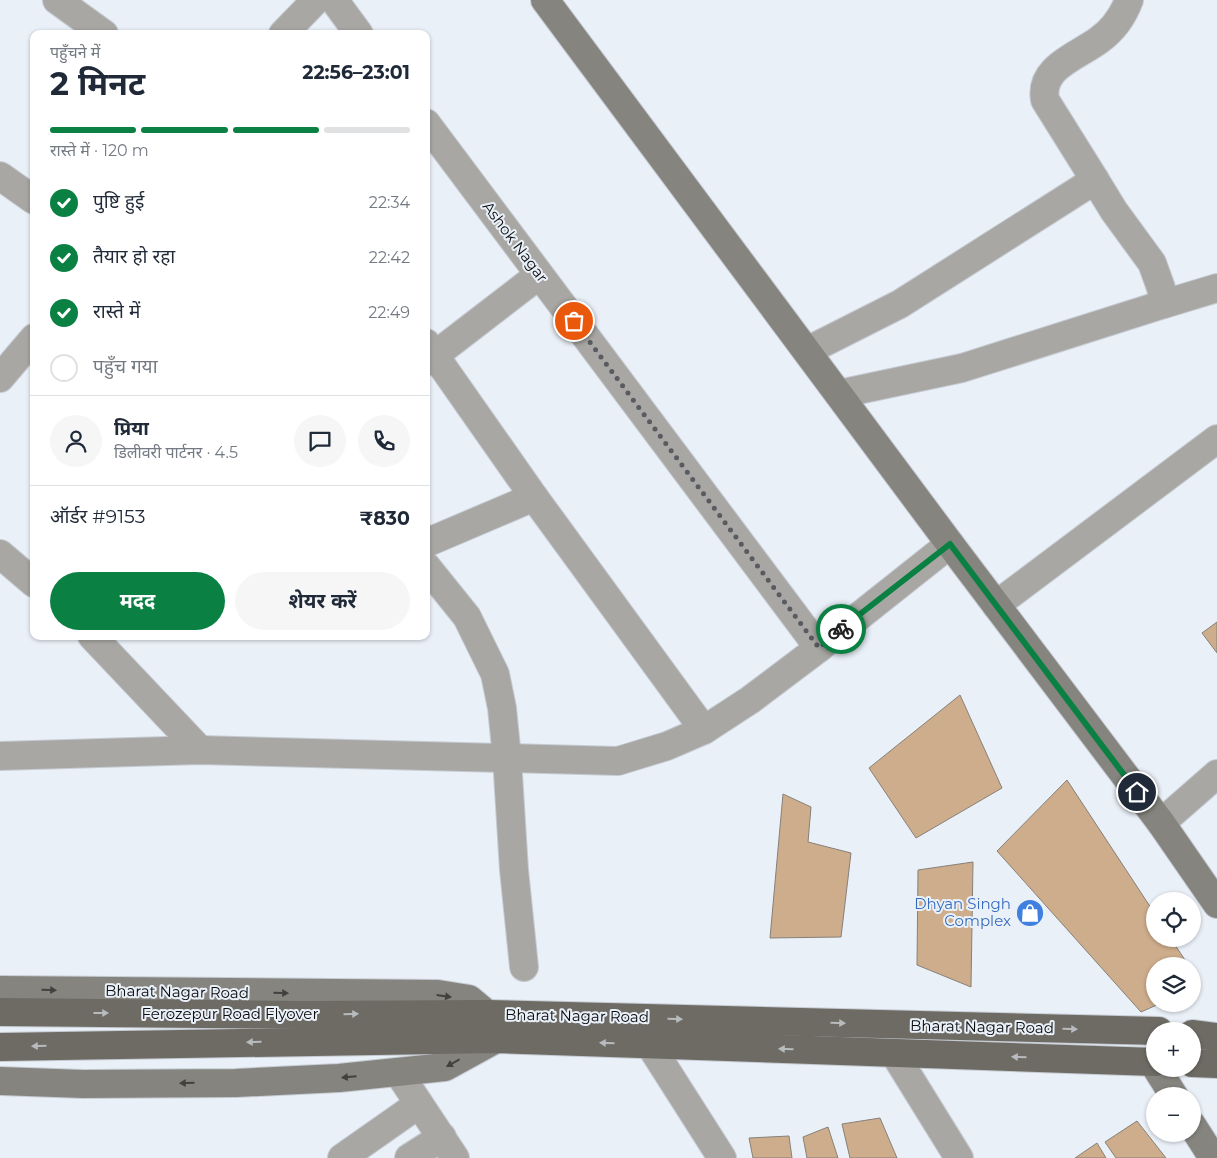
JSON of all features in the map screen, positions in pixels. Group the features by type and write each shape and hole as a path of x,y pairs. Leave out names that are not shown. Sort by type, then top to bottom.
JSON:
{"main road":[{"name":"Ferozepur Road Flyover","path":"0,1012 469,1023"},
{"name":"Ferozepur Road Flyover","path":"0,1047 469,1023"},
{"name":"Bharat Nagar Road","path":"469,1023 1146,1031"},
{"name":"Bharat Nagar Road","path":"469,1023 496,1039 1146,1064"},
{"path":"1201,1035 1217,1037"},
{"path":"1201,1064 1217,1064"}],"street":[{"path":"57,0 98,30"},
{"path":"287,30 316,0"},
{"path":"334,0 356,30"},
{"path":"545,0 950,544 1161,823 1217,904"},
{"path":"1129,0 1123,14 1112,28 1099,40 1050,74 1043,91 1045,100 1114,211 1152,263 1161,288 1164,304"},
{"name":"Ashok Nagar","path":"430,128 819,648"},
{"path":"0,176 30,197"},
{"path":"807,351 900,304 1095,180"},
{"path":"430,352 539,275"},
{"path":"839,394 962,368 1217,288"},
{"path":"0,378 30,343"},
{"path":"430,354 704,730"},
{"path":"996,605 1217,439"},
{"path":"430,540 534,497"},
{"path":"0,756 200,750 618,761 667,746 704,730 750,700 950,544"},
{"path":"0,554 30,580"},
{"path":"430,571 467,617 495,674 502,708 507,758 514,870 524,967"},
{"path":"96,640 200,750"},
{"path":"1161,823 1217,774"},
{"name":"Bharat Nagar Road","path":"0,990 438,994 469,999 469,1023"},
{"path":"0,1081 83,1084 236,1083 339,1078 445,1067 496,1039"},
{"path":"650,1044 722,1158"},
{"path":"894,1053 959,1158"},
{"path":"398,1072 448,1147 409,1158"},
{"path":"342,1158 419,1104"},
{"path":"1201,1139 1213,1158"}],"building":[{"path":"1217,622 1217,653 1202,633"},
{"path":"960,695 1002,788 916,838 869,768"},
{"path":"1067,780 1146,900 1146,947 1176,947 1183,957 1146,957 1146,1010 1141,1012 997,851"},
{"path":"783,794 811,807 808,842 851,853 841,937 770,938"},
{"path":"973,862 971,987 917,965 918,870"},
{"path":"880,1118 897,1158 850,1158 842,1124"},
{"path":"1137,1121 1146,1132 1146,1142 1153,1142 1166,1158 1116,1158 1105,1142"},
{"path":"828,1127 838,1158 807,1158 803,1137"},
{"path":"789,1136 792,1158 753,1158 749,1138"},
{"path":"1097,1143 1106,1158 1075,1158"}],"way so far":[{"path":"574,321 819,648 841,629"}],"place":[{"name":"Dhyan Singh Complex","path":"1030,913"}],"route":[{"path":"841,629 950,544 1137,792"}]}
